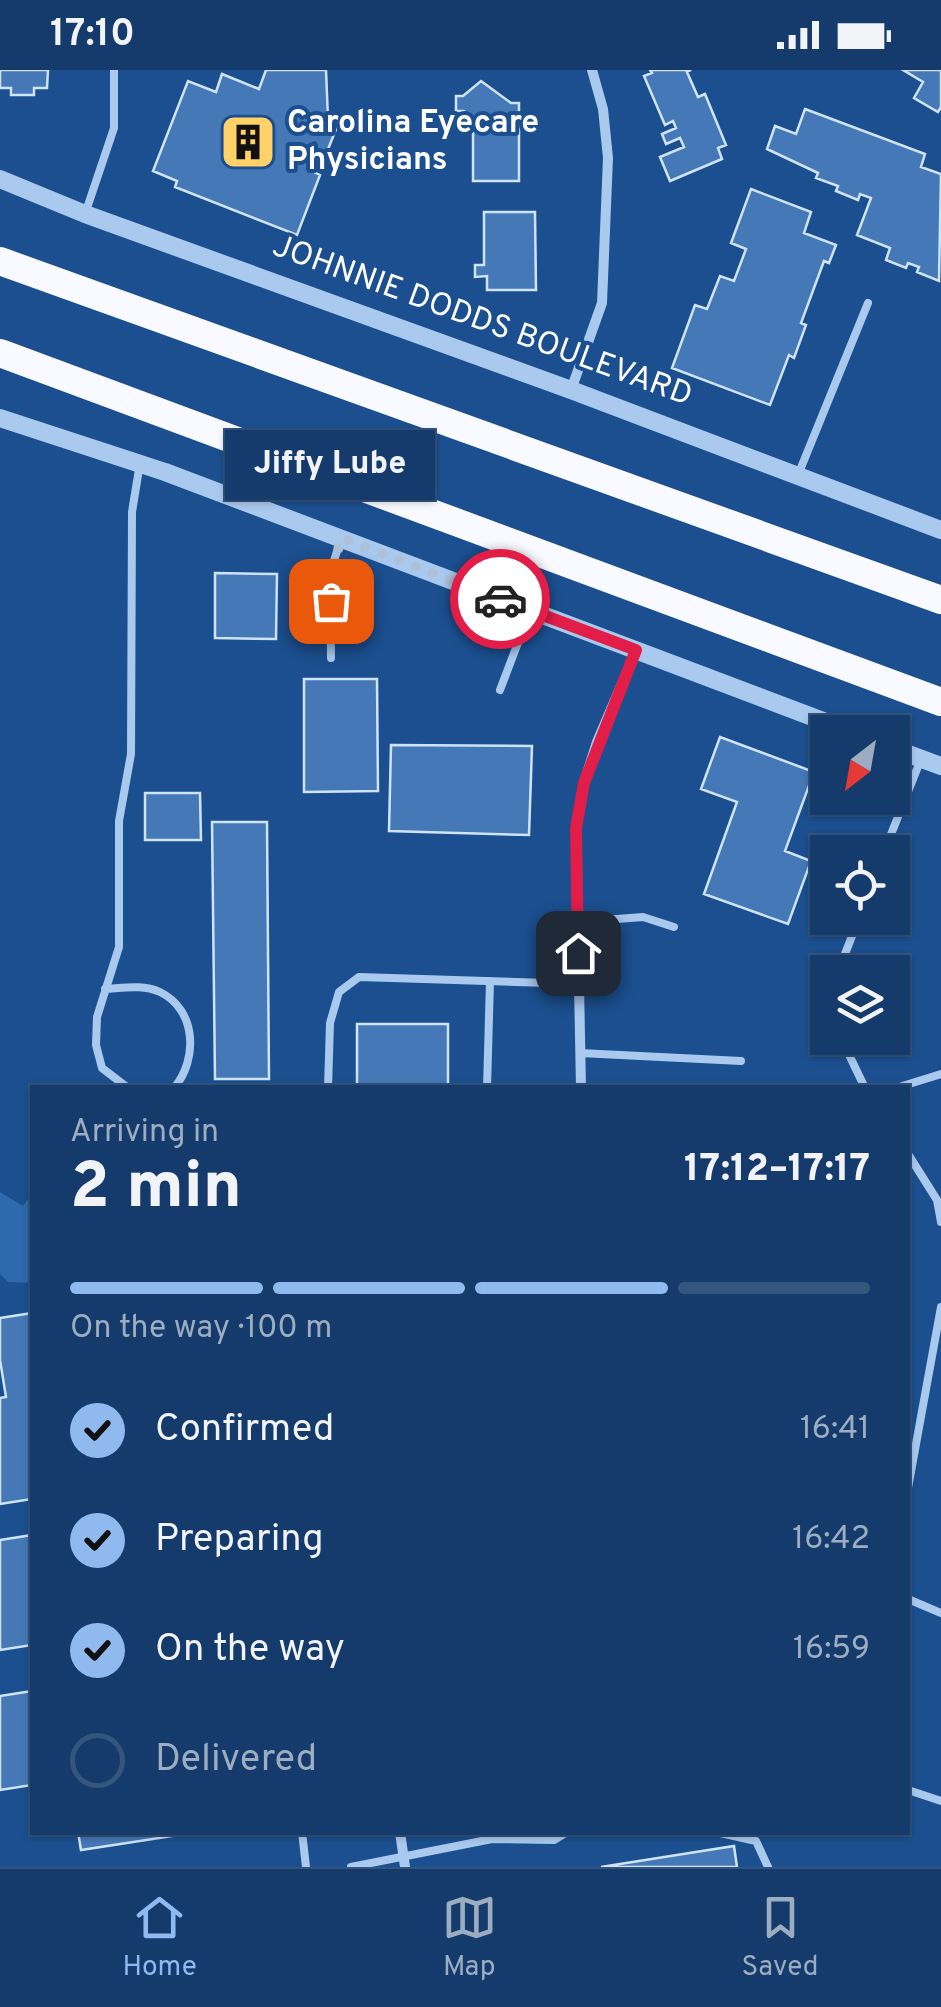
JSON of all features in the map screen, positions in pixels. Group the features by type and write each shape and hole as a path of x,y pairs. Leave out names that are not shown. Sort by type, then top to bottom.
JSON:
{"highway":[{"path":"0,246 149,315"},
{"path":"0,261 941,600"},
{"path":"0,353 941,702"}],"street":[{"path":"572,390 602,303 608,158 603,109 592,70"},
{"name":"JOHNNIE DODDS BOULEVARD","path":"0,179 941,530"},
{"path":"0,418 140,463 810,716"},
{"path":"580,1085 576,828 584,783 636,650"},
{"path":"910,755 941,766"},
{"path":"400,1835 404,1863"}],"lane":[{"path":"86,214 114,128 114,70"},
{"path":"798,476 868,303"},
{"path":"124,1085 102,1068 96,1046 96,1017 119,947 119,821 131,754 132,512 140,463"},
{"path":"331,658 330,573 342,538"},
{"path":"500,690 530,610"},
{"path":"891,835 921,759"},
{"path":"578,922 644,917 674,927"},
{"path":"328,1085 330,1022 339,992 359,978 579,984"},
{"path":"487,1085 490,981"},
{"path":"105,989 142,987 159,991 176,1002 191,1037 183,1076 176,1085"},
{"path":"580,1054 740,1061"},
{"path":"849,1055 863,1085"},
{"path":"906,1085 941,1074"},
{"path":"910,1157 938,1200 941,1222"},
{"path":"910,1477 941,1307"},
{"path":"910,1601 941,1613"},
{"path":"910,1791 941,1801"},
{"path":"302,1835 306,1867"},
{"path":"351,1867 404,1863 494,1836 554,1840 562,1835"},
{"path":"731,1835 756,1840 768,1867"}],"shaded area":[{"path":"0,1192 23,1206 30,1196 30,1283 8,1282 0,1274"}],"building":[{"path":"0,70 48,70 47,88 34,88 34,95 11,95 11,88 0,88"},
{"name":"Carolina Eyecare Physicians","path":"266,70 326,70 328,119 338,124 323,162 319,161 314,172 320,175 297,235 175,187 177,181 153,171 188,81 216,92 222,74 259,89"},
{"path":"650,70 691,70 687,72 698,97 705,94 726,145 718,148 722,159 670,181 660,157 684,147 680,138 666,144 662,134 676,128 673,121 665,125 644,76 652,73"},
{"path":"903,70 941,70 938,112 914,98 923,82"},
{"path":"481,81 511,103 519,103 519,181 473,181 473,120 464,111 456,111 456,96 463,96"},
{"path":"805,109 925,154 921,167 941,174 939,281 917,272 919,267 908,263 906,268 886,260 890,248 857,235 871,198 860,194 858,200 836,191 838,186 816,178 818,173 767,149 775,126 796,134"},
{"path":"751,189 811,212 804,233 836,245 829,263 824,261 801,323 806,325 794,358 789,355 770,405 672,368 695,305 707,309 720,276 734,281 746,249 731,243"},
{"path":"484,212 535,212 536,290 487,290 487,276 475,277 475,265 484,265"},
{"path":"215,573 277,574 276,639 215,638"},
{"path":"304,679 377,679 378,791 304,792"},
{"path":"720,737 810,771 810,783 785,851 810,861 788,924 704,894 737,802 701,789"},
{"path":"391,745 532,746 529,835 389,831"},
{"path":"145,793 200,793 201,840 145,840"},
{"path":"212,822 267,822 269,1079 215,1079"},
{"path":"357,1024 448,1024 448,1085 357,1085"},
{"path":"30,1313 30,1499 0,1504 0,1398 6,1397 0,1360 0,1318"},
{"path":"30,1535 30,1645 0,1650 0,1540"},
{"path":"30,1691 30,1785 0,1790 0,1696"},
{"path":"78,1835 179,1835 81,1850"},
{"path":"734,1846 737,1867 601,1867"}],"way so far":[{"path":"331,601 330,573 342,538 500,599"}],"place":[{"name":"Carolina Eyecare Physicians","path":"248,142"},
{"name":"Jiffy Lube","path":"331,601"}],"route":[{"path":"500,599 636,650 584,783 576,828 578,953"}]}
